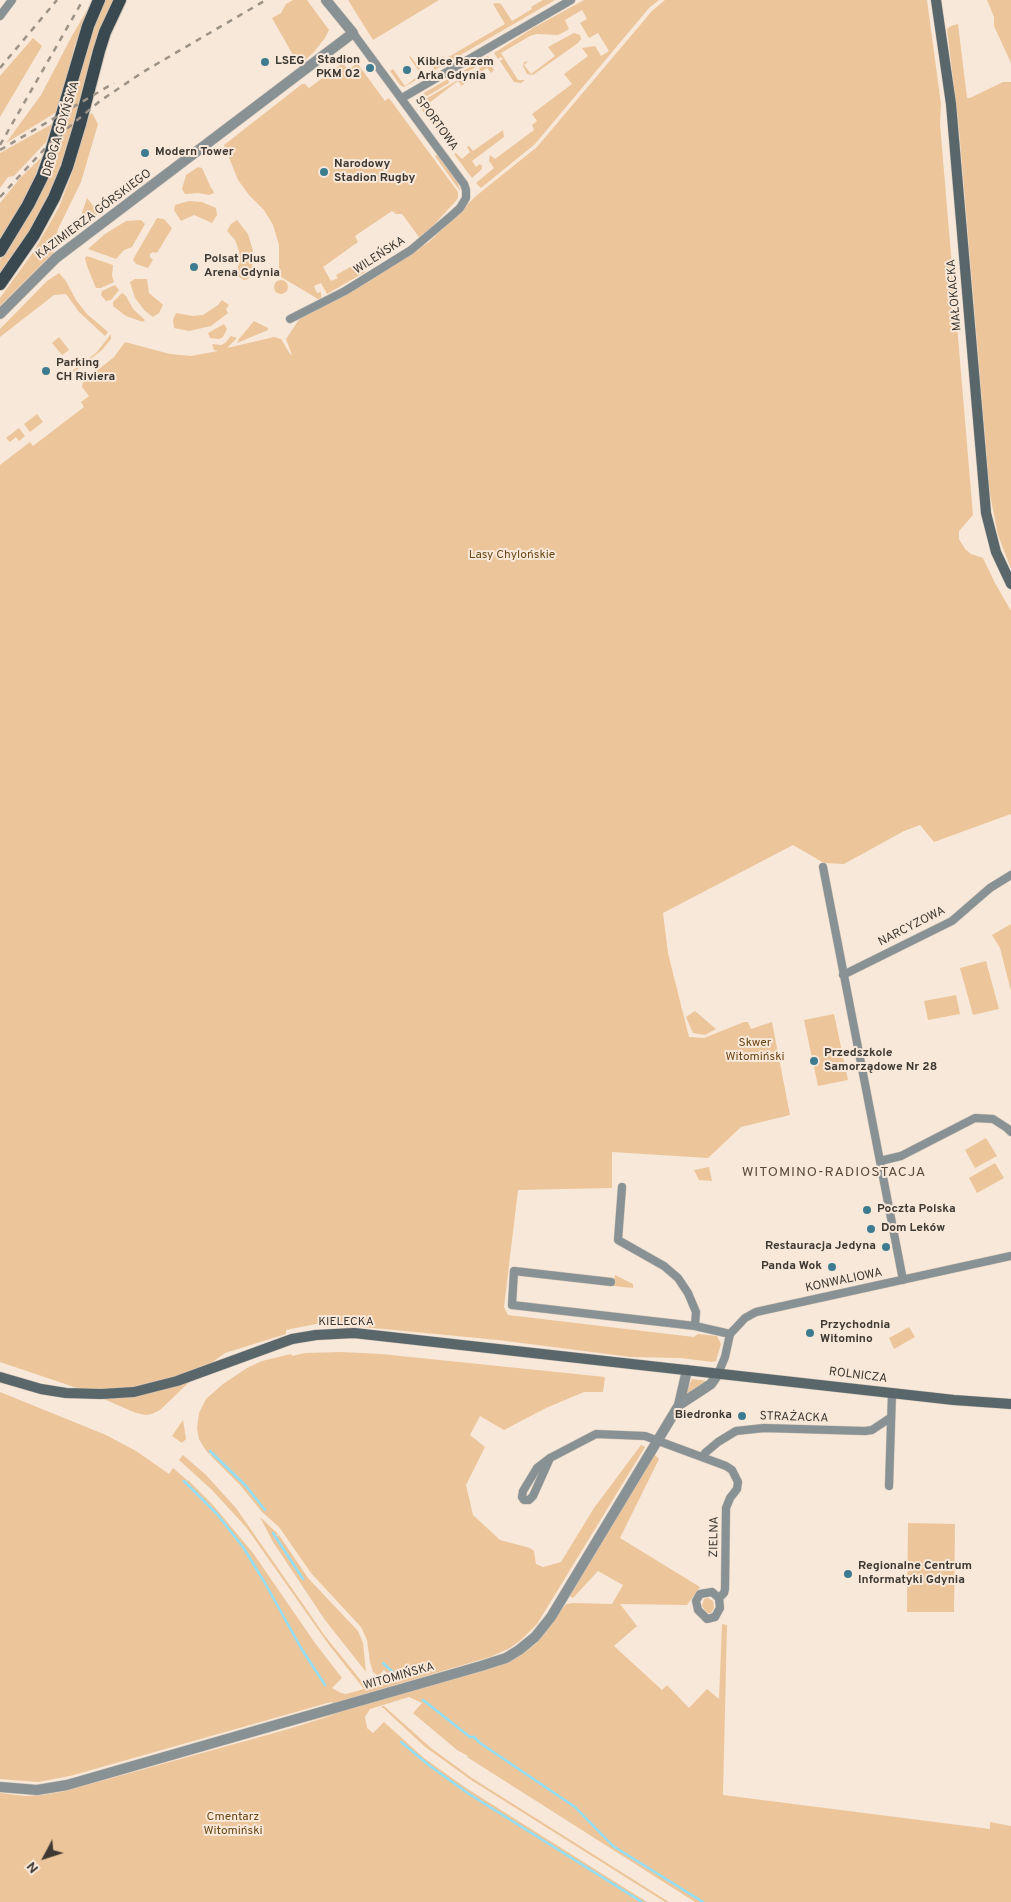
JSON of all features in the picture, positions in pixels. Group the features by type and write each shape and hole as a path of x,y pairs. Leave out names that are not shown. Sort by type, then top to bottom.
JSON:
{"main road":[{"name":"DROGA GDYŃSKA","path":"0,250 28,205 42,177 85,33 99,0"},
{"name":"DROGA GDYŃSKA","path":"0,284 34,235 57,191 76,140 105,32 120,0"},
{"name":"MAŁOKACKA","path":"936,0 951,104 987,520 996,552 1011,584"},
{"name":"KIELECKA","path":"0,1376 41,1389 66,1393 101,1394 134,1392 177,1381 287,1340 339,1333 410,1338 702,1372"},
{"name":"ROLNICZA","path":"702,1372 974,1402 1011,1404"}],"street":[{"path":"0,16 12,0"},
{"name":"SPORTOWA","path":"326,0 402,98 464,184 466,194"},
{"path":"402,98 572,0"},
{"name":"KAZIMIERZA GÓRSKIEGO","path":"0,314 56,258 353,33"},
{"name":"WILEŃSKA","path":"290,319 345,291 410,250 435,231 460,208 466,194"},
{"path":"823,867 904,1280"},
{"name":"NARCYZOWA","path":"844,974 952,921 990,888 1011,875"},
{"path":"880,1161 901,1156 975,1118 993,1120 1011,1132"},
{"path":"622,1187 618,1240 653,1259 673,1273 683,1285 692,1302 696,1316 695,1326"},
{"name":"KONWALIOWA","path":"730,1334 745,1318 756,1312 1011,1256"},
{"path":"611,1282 514,1271 512,1305 695,1326 730,1334 725,1357 718,1374"},
{"name":"WITOMIŃSKA","path":"0,1787 37,1790 58,1788 506,1658 535,1637 551,1617 656,1440 679,1405 687,1370"},
{"name":"WITOMIŃSKA","path":"679,1405 711,1384 718,1374"},
{"path":"889,1486 892,1393"},
{"name":"STRAŻACKA","path":"703,1457 718,1442 736,1431 751,1428 865,1431 872,1430 890,1418"},
{"name":"ZIELNA","path":"550,1458 533,1496 529,1500 524,1500 523,1492 537,1468 550,1458 596,1434 645,1436 703,1457 732,1470 738,1482 737,1489 730,1498 726,1508 725,1590 719,1598"}],"green space":[{"path":"93,0 75,44 63,94 55,113 6,143 41,95"},
{"path":"105,0 115,0 62,168 33,226 0,276 0,260 28,217 90,33"},
{"path":"293,0 307,0 329,30 314,52 301,64 297,62 272,18 281,13 286,4"},
{"path":"348,0 439,0 373,40"},
{"path":"543,0 555,0 433,71 434,64 443,56 445,59 505,24 493,4 501,4 512,21"},
{"path":"584,0 659,0 649,8 535,144 481,188 476,183 494,168 489,161 490,155 495,159 534,130 532,125 537,121 532,114 572,84 564,74 588,56 582,48 595,46 601,56 609,51 598,33 589,38 580,23 587,19 582,10 565,20 569,29 564,32 558,35 537,34 530,36 501,53 518,80 525,80 521,83 514,82 500,61 503,59 501,57 498,59 494,53 533,28"},
{"name":"Lasy Chylońskie","path":"665,0 927,0 941,104 940,124 973,515 959,531 959,539 965,549 971,554 983,558 1011,611 1011,814 934,842 920,825 904,831 844,864 824,863 793,845 663,913 668,953 689,1037 704,1038 744,1022 748,1022 751,1029 772,1022 790,1115 741,1127 708,1158 612,1152 612,1188 518,1190 504,1307 508,1315 694,1337 698,1334 717,1336 721,1344 716,1361 631,1357 498,1340 321,1323 286,1330 286,1334 225,1353 203,1369 160,1410 146,1415 136,1413 83,1390 0,1362 0,465 30,442 33,446 84,407 81,402 89,396 82,387 83,382 114,357 125,342 170,354 191,356 218,351 214,350 212,344 221,345 231,336 237,338 227,348 274,337 281,339 292,355 286,339 300,318 350,293 429,242 476,196 537,147 652,11"},
{"path":"987,0 1011,0 1011,63 994,26 994,17"},
{"path":"958,24 967,98 1003,82 1011,82 1011,569 998,535 990,495 959,129 947,29"},
{"path":"574,33 580,35 581,39 578,43 533,75 527,74 523,66 524,62 528,61 524,65 531,74 555,56 548,47"},
{"path":"33,38 42,46 0,117 0,76"},
{"path":"410,56 425,75 404,87 400,85 390,71 393,69 405,86 421,74"},
{"path":"488,56 490,59 456,78 455,76"},
{"name":"Narodowy Stadion Rugby","path":"343,63 348,70 357,63 385,101 389,98 458,192 458,198 429,230 419,237 402,214 396,214 392,211 355,236 358,242 323,267 331,281 338,278 336,275 352,266 355,269 361,265 365,272 327,294 321,283 314,286 317,293 321,292 321,298 318,299 281,277 279,272 279,245 273,225 264,210 249,195 238,180 224,145 302,84 309,88"},
{"path":"489,63 494,70 491,73 487,68 469,80 466,76"},
{"path":"448,79 449,83 427,96 425,95 424,93"},
{"path":"458,80 464,84 462,86 458,81 429,103 436,119 454,143 456,141 456,145 451,149 417,103 420,98 424,100"},
{"path":"92,113 98,124 81,182 58,229 53,253 0,306 0,298 34,251 59,207 70,179 88,116"},
{"path":"52,124 46,142 14,176 8,177 0,188 0,153"},
{"path":"503,130 504,137 472,161 476,167 480,164 482,169 472,178 454,154 456,153 462,159 470,152 467,147 469,146 473,151"},
{"path":"438,155 458,183 460,191 435,156"},
{"path":"41,158 31,187 0,242 0,203 21,177"},
{"path":"198,167 202,168 214,193 209,195 198,193 185,194 182,189 186,175"},
{"path":"87,198 99,213 90,220 82,213"},
{"path":"189,201 202,202 216,208 217,215 212,223 194,215 181,221 174,210 175,205"},
{"path":"157,218 164,219 172,228 157,253 153,252 150,254 153,260 148,268 136,264 133,260"},
{"path":"141,220 145,224 132,247 124,250 116,259 88,249 105,234 126,221"},
{"path":"237,220 248,234 253,251 252,268 248,279 244,280 236,275 240,260 239,251 235,240 227,231 231,224"},
{"path":"87,256 113,265 112,276 114,282 101,288 96,288 87,266 85,258"},
{"path":"59,273 87,314 108,332 105,336 79,312 66,294 54,295 0,337 0,329 47,281"},
{"path":"135,279 147,279 149,293 163,305 159,313 153,317 145,311 135,298 130,282"},
{"path":"278,280 284,280 288,287 284,294 278,294 274,290 274,284"},
{"path":"115,285 119,290 111,300 106,301 101,295 102,291"},
{"path":"122,293 126,296 133,309 145,320 143,322 126,316 113,306 113,302"},
{"path":"222,300 229,305 226,309 228,313 211,326 189,331 174,328 173,320 176,313 193,316 203,315"},
{"path":"254,321 268,328 268,330 237,343 239,339"},
{"path":"224,324 227,329 223,337 219,339 210,338 208,333"},
{"path":"111,334 111,339 102,350 74,372 72,371 96,353"},
{"path":"59,337 69,350 62,355 52,343"},
{"path":"37,414 43,422 30,432 24,424"},
{"path":"19,428 25,436 19,441 16,437 10,442 6,438"},
{"path":"1011,924 1011,991 1000,948 992,935"},
{"path":"986,961 999,1009 973,1015 960,968"},
{"path":"956,995 960,1014 928,1020 924,1001"},
{"path":"695,1011 716,1029 705,1035 693,1033 686,1017"},
{"path":"834,1014 848,1080 818,1086 804,1020"},
{"path":"986,1138 997,1156 975,1168 965,1150"},
{"path":"995,1163 1004,1178 977,1193 969,1178"},
{"path":"709,1167 712,1181 699,1180 694,1170"},
{"path":"615,1275 633,1284 633,1288 613,1286"},
{"path":"909,1327 915,1337 894,1349 889,1338"},
{"path":"305,1353 381,1354 605,1377 603,1392 584,1392 546,1408 504,1430 480,1416 470,1435 485,1447 466,1485 473,1515 500,1540 530,1548 534,1551 536,1564 543,1567 561,1562 594,1508 641,1445 645,1447 537,1624 510,1648 490,1657 344,1700 331,1702 70,1776 38,1782 0,1779 0,1392 106,1435 136,1451 169,1474 173,1468 187,1480 185,1482 188,1480 213,1505 253,1553 315,1643 342,1678 332,1688 346,1694 364,1689 329,1645 246,1527 212,1490 179,1460 183,1455 206,1475 236,1508 325,1636 367,1688 383,1684 386,1672 384,1670 378,1676 373,1672 367,1640 361,1627 311,1573 279,1527 262,1512 240,1485 210,1455 212,1452 209,1454 199,1439 197,1429 199,1413 206,1399 223,1384 247,1368 262,1361 291,1354 292,1356"},
{"path":"692,1379 707,1381 688,1396 685,1394"},
{"path":"183,1420 186,1439 182,1443 172,1436"},
{"name":"Cmentarz Witomiński","path":"654,1454 659,1459 620,1538 700,1587 687,1605 620,1604 637,1626 614,1646 662,1690 667,1685 689,1708 707,1689 719,1699 722,1624 727,1625 723,1795 990,1829 990,1822 1011,1826 1011,1902 695,1902 457,1750 413,1713 422,1703 409,1697 370,1709 365,1717 367,1728 373,1733 384,1722 424,1758 466,1788 647,1902 0,1902 0,1793 25,1796 65,1791 285,1730 337,1714 310,1721 311,1719 499,1666 518,1657 537,1643 566,1604 612,1604 623,1585 598,1571 573,1598 570,1596"},
{"path":"260,1517 278,1534 275,1537 279,1535 308,1578 358,1631 363,1643 366,1672 325,1620 273,1542"},
{"path":"908,1523 955,1524 954,1612 907,1612"},
{"path":"708,1598 713,1601 714,1608 711,1613 707,1613 702,1606 704,1599"},
{"path":"381,1706 384,1706 431,1748 472,1778 669,1902 665,1902 471,1780 424,1746"}],"waterway":[{"path":"210,1451 246,1486 265,1510"},
{"path":"184,1481 217,1514 243,1547 301,1648 325,1685"},
{"path":"273,1533 303,1579"},
{"path":"383,1663 398,1677"},
{"path":"423,1700 470,1737 474,1737 480,1743 575,1807 613,1846 703,1902"},
{"path":"401,1742 469,1794 642,1902"}],"railway":[{"path":"0,68 57,0"},
{"path":"0,145 83,0"},
{"path":"0,197 51,142 100,101 143,72 266,0"},
{"path":"0,150 114,83"}],"place":[{"name":"LSEG","path":"265,62"},
{"name":"Stadion PKM 02","path":"370,68"},
{"name":"Kibice Razem Arka Gdynia","path":"407,70"},
{"name":"Modern Tower","path":"145,153"},
{"name":"Narodowy Stadion Rugby","path":"324,172"},
{"name":"Polsat Plus Arena Gdynia","path":"194,267"},
{"name":"Parking CH Riviera","path":"46,371"},
{"name":"Przedszkole Samorządowe Nr 28","path":"814,1061"},
{"name":"Poczta Polska","path":"867,1210"},
{"name":"Dom Leków","path":"871,1229"},
{"name":"Restauracja Jedyna","path":"886,1247"},
{"name":"Panda Wok","path":"832,1267"},
{"name":"Przychodnia Witomino","path":"810,1333"},
{"name":"Biedronka","path":"742,1416"},
{"name":"Regionalne Centrum Informatyki Gdynia","path":"848,1574"}],"district":[{"name":"WITOMINO-RADIOSTACJA","path":"834,1173"}],"park label":[{"name":"Skwer Witomiński","path":"755,1051"}]}
